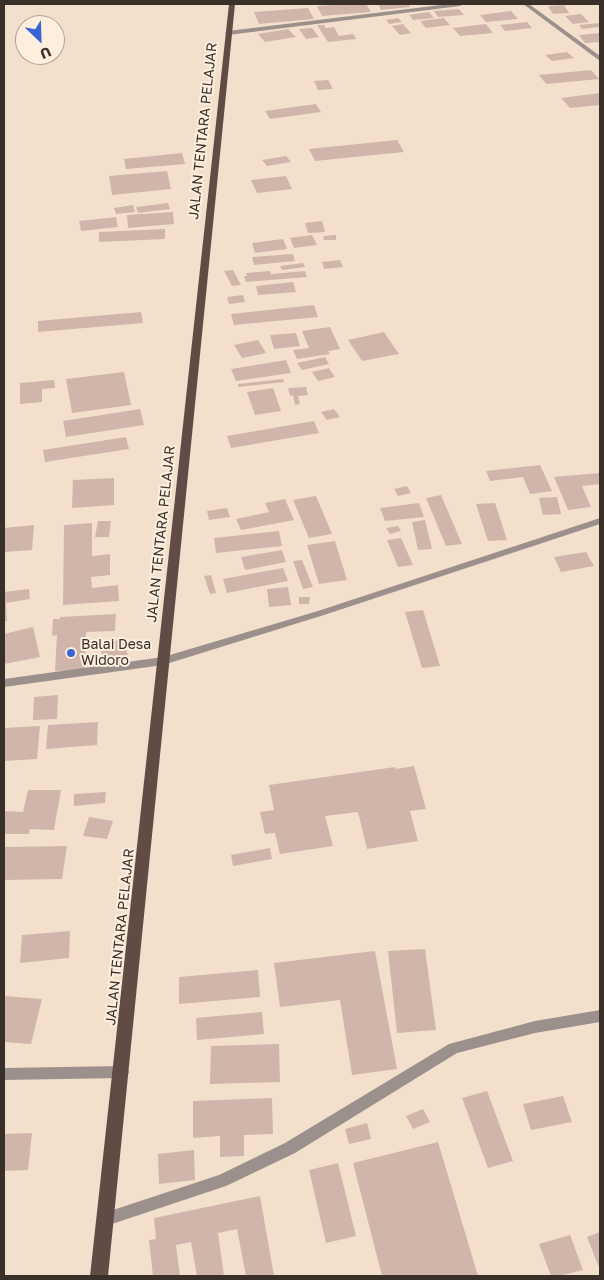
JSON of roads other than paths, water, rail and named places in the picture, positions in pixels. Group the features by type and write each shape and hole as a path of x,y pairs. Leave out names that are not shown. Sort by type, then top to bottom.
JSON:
{"main road":[{"name":"JALAN TENTARA PELAJAR","path":"99,1276 122,1072 232,4"}],"street":[{"path":"228,33 460,4"},
{"path":"526,4 600,60"},
{"path":"4,683 163,661 321,613 600,521"},
{"path":"106,1219 221,1181 282,1152 454,1048 535,1027 600,1016"},
{"path":"4,1074 122,1072"}],"place":[{"name":"Balai Desa Widoro","path":"71,653"}]}
